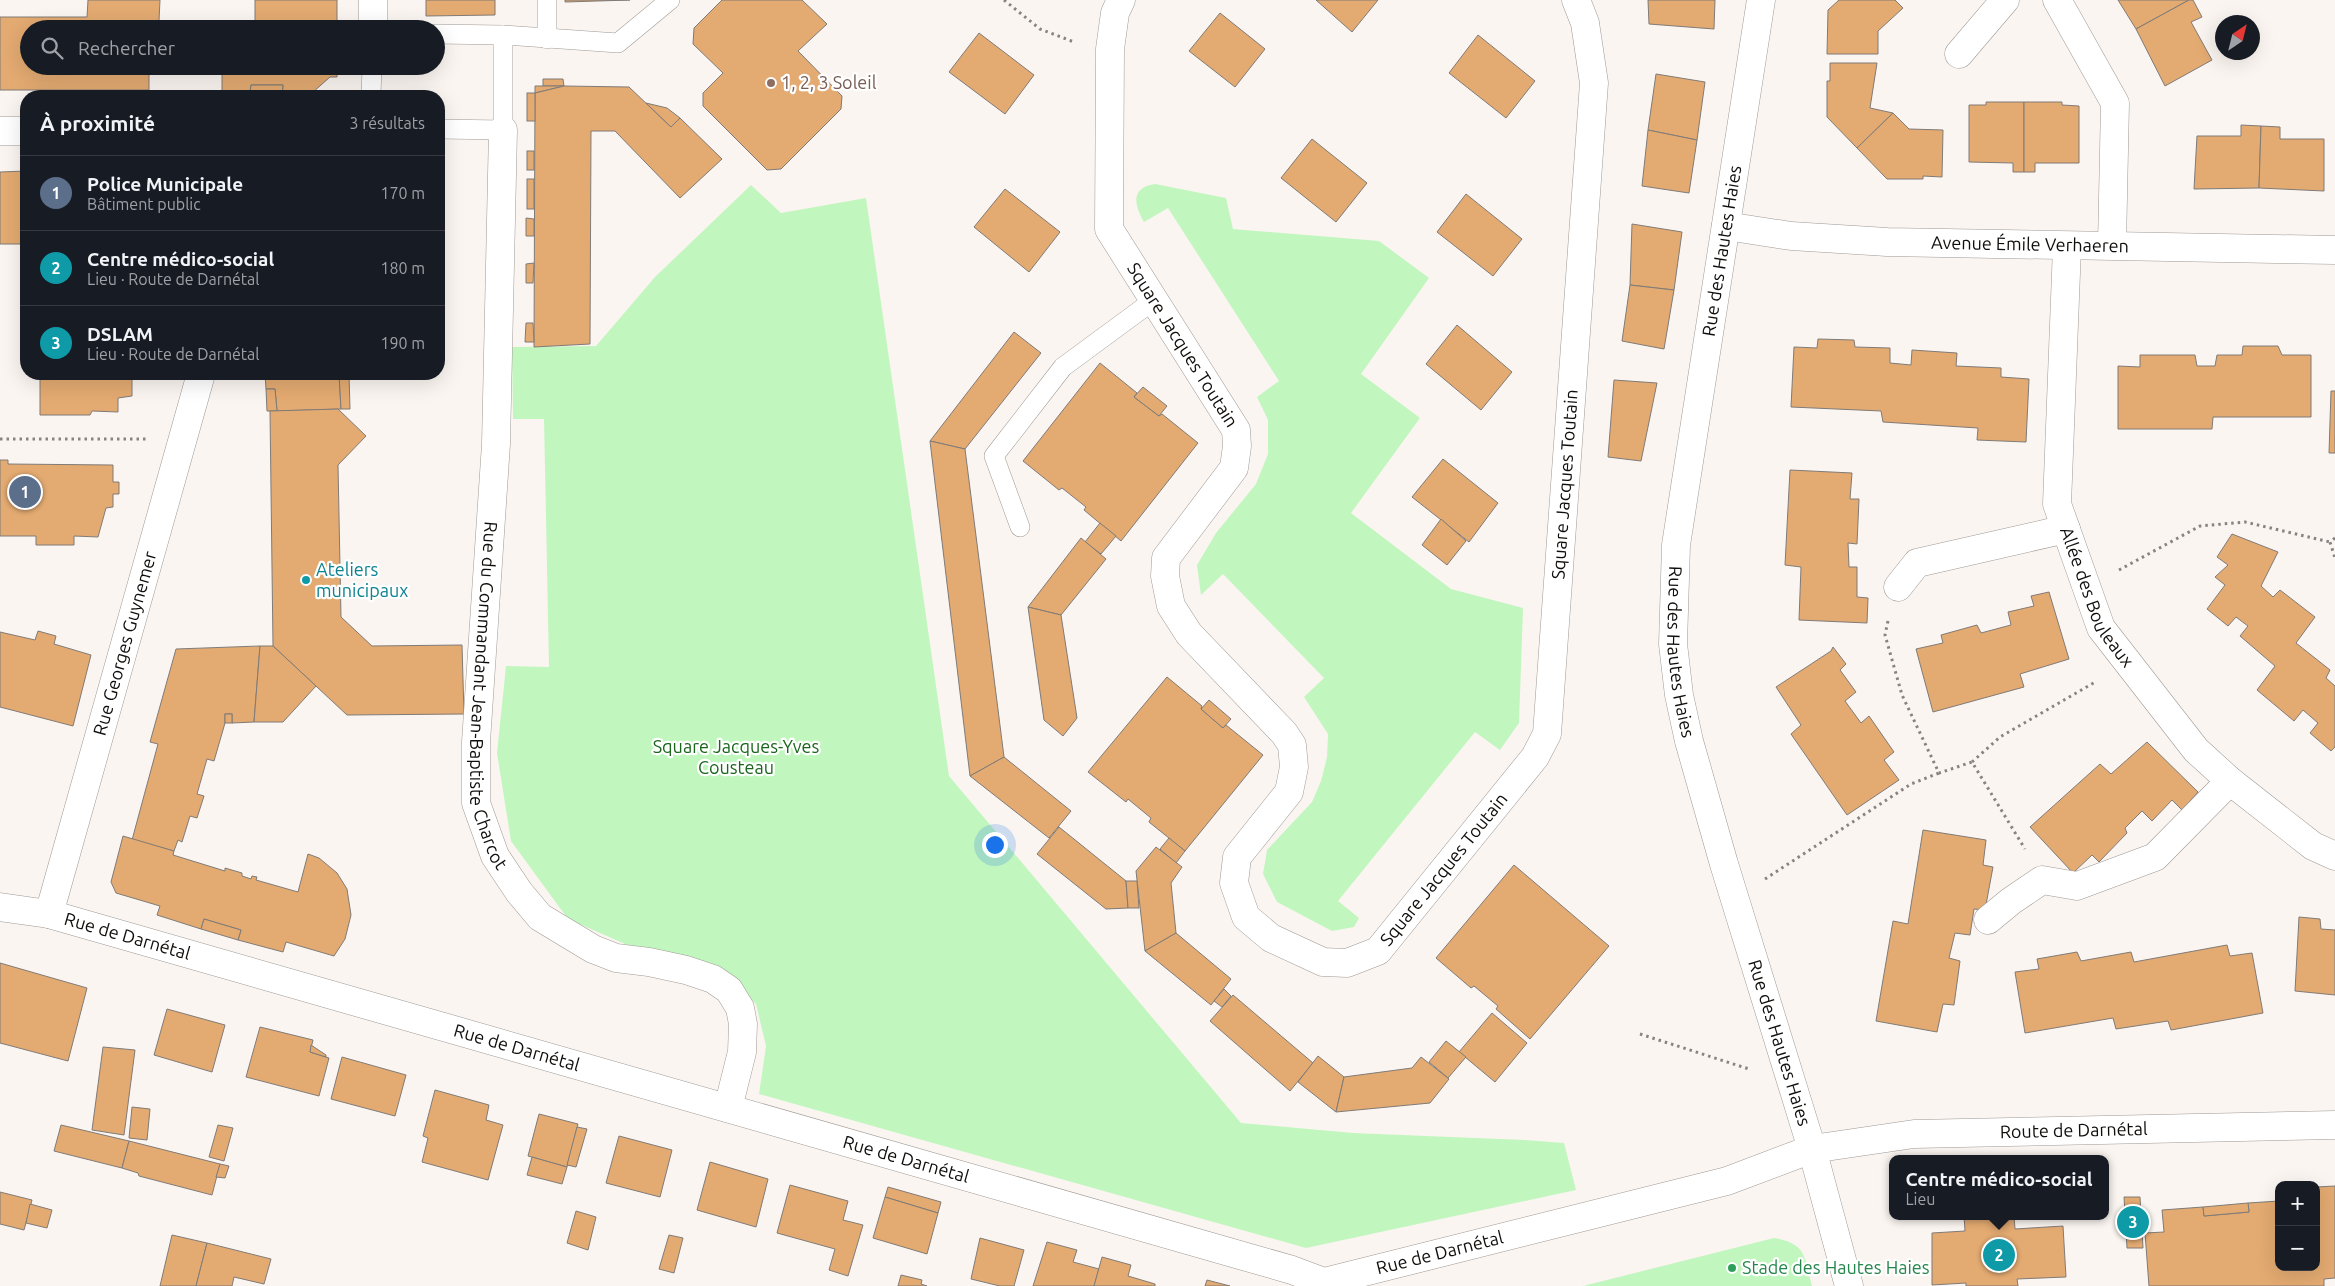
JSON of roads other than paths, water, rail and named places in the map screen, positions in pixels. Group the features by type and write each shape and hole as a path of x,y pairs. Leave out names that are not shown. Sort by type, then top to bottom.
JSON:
{"street":[{"path":"373,0 373,20"},
{"name":"Square Jacques Toutain","path":"1121,0 1115,13 1110,48 1109,229 1236,430 1238,446 1234,468 1166,558 1165,576 1171,606 1189,634 1284,733 1292,745 1294,767 1289,792 1237,857 1234,883 1246,917 1271,938 1323,962 1347,963 1378,951 1534,757 1546,734 1594,83 1585,23 1576,0"},
{"name":"Rue des Hautes Haies","path":"1761,0 1676,545 1673,644 1679,695 1689,741 1724,864 1812,1149 1850,1286"},
{"path":"1959,54 2005,0"},
{"path":"2057,0 2115,103 2112,245"},
{"name":"Rue du Commandant Jean-Baptiste Charcot","path":"503,130 496,444 476,742 476,804 495,856 519,892 540,917 593,950 616,958 649,962 686,970 713,979 728,990 740,1008 743,1024 742,1052 728,1108"},
{"path":"0,131 20,131"},
{"name":"Avenue Émile Verhaeren","path":"1726,226 1801,237 1887,242 2067,247 2112,245 2335,250"},
{"name":"Allée des Bouleaux","path":"2067,247 2057,504 2101,628 2196,750 2230,781 2313,846 2335,856"},
{"name":"Rue Georges Guynemer","path":"50,914 199,380"},
{"path":"1898,587 1918,563 2066,529"},
{"path":"1988,920 2011,901 2042,880 2077,886 2155,857 2230,781"},
{"name":"Rue de Darnétal","path":"0,906 50,914 1292,1270 1323,1284 1727,1181 1812,1149"},
{"name":"Route de Darnétal","path":"1812,1149 1914,1134 2335,1125"}],"lane":[{"path":"547,0 547,39"},
{"path":"445,34 504,35 618,43 670,0"},
{"path":"445,129 503,130 504,35"},
{"path":"371,90 372,75"},
{"path":"1020,527 994,456 1063,367 1154,300"}],"place":[{"name":"1, 2, 3 Soleil","path":"771,83"},
{"name":"Police Municipale","path":"25,492"},
{"name":"Ateliers municipaux","path":"306,580"},
{"name":"DSLAM","path":"2133,1222"},
{"name":"Centre médico-social","path":"1999,1255"},
{"name":"Stade des Hautes Haies","path":"1732,1268"}],"park label":[{"name":"Square Jacques-Yves Cousteau","path":"736,758"}]}
